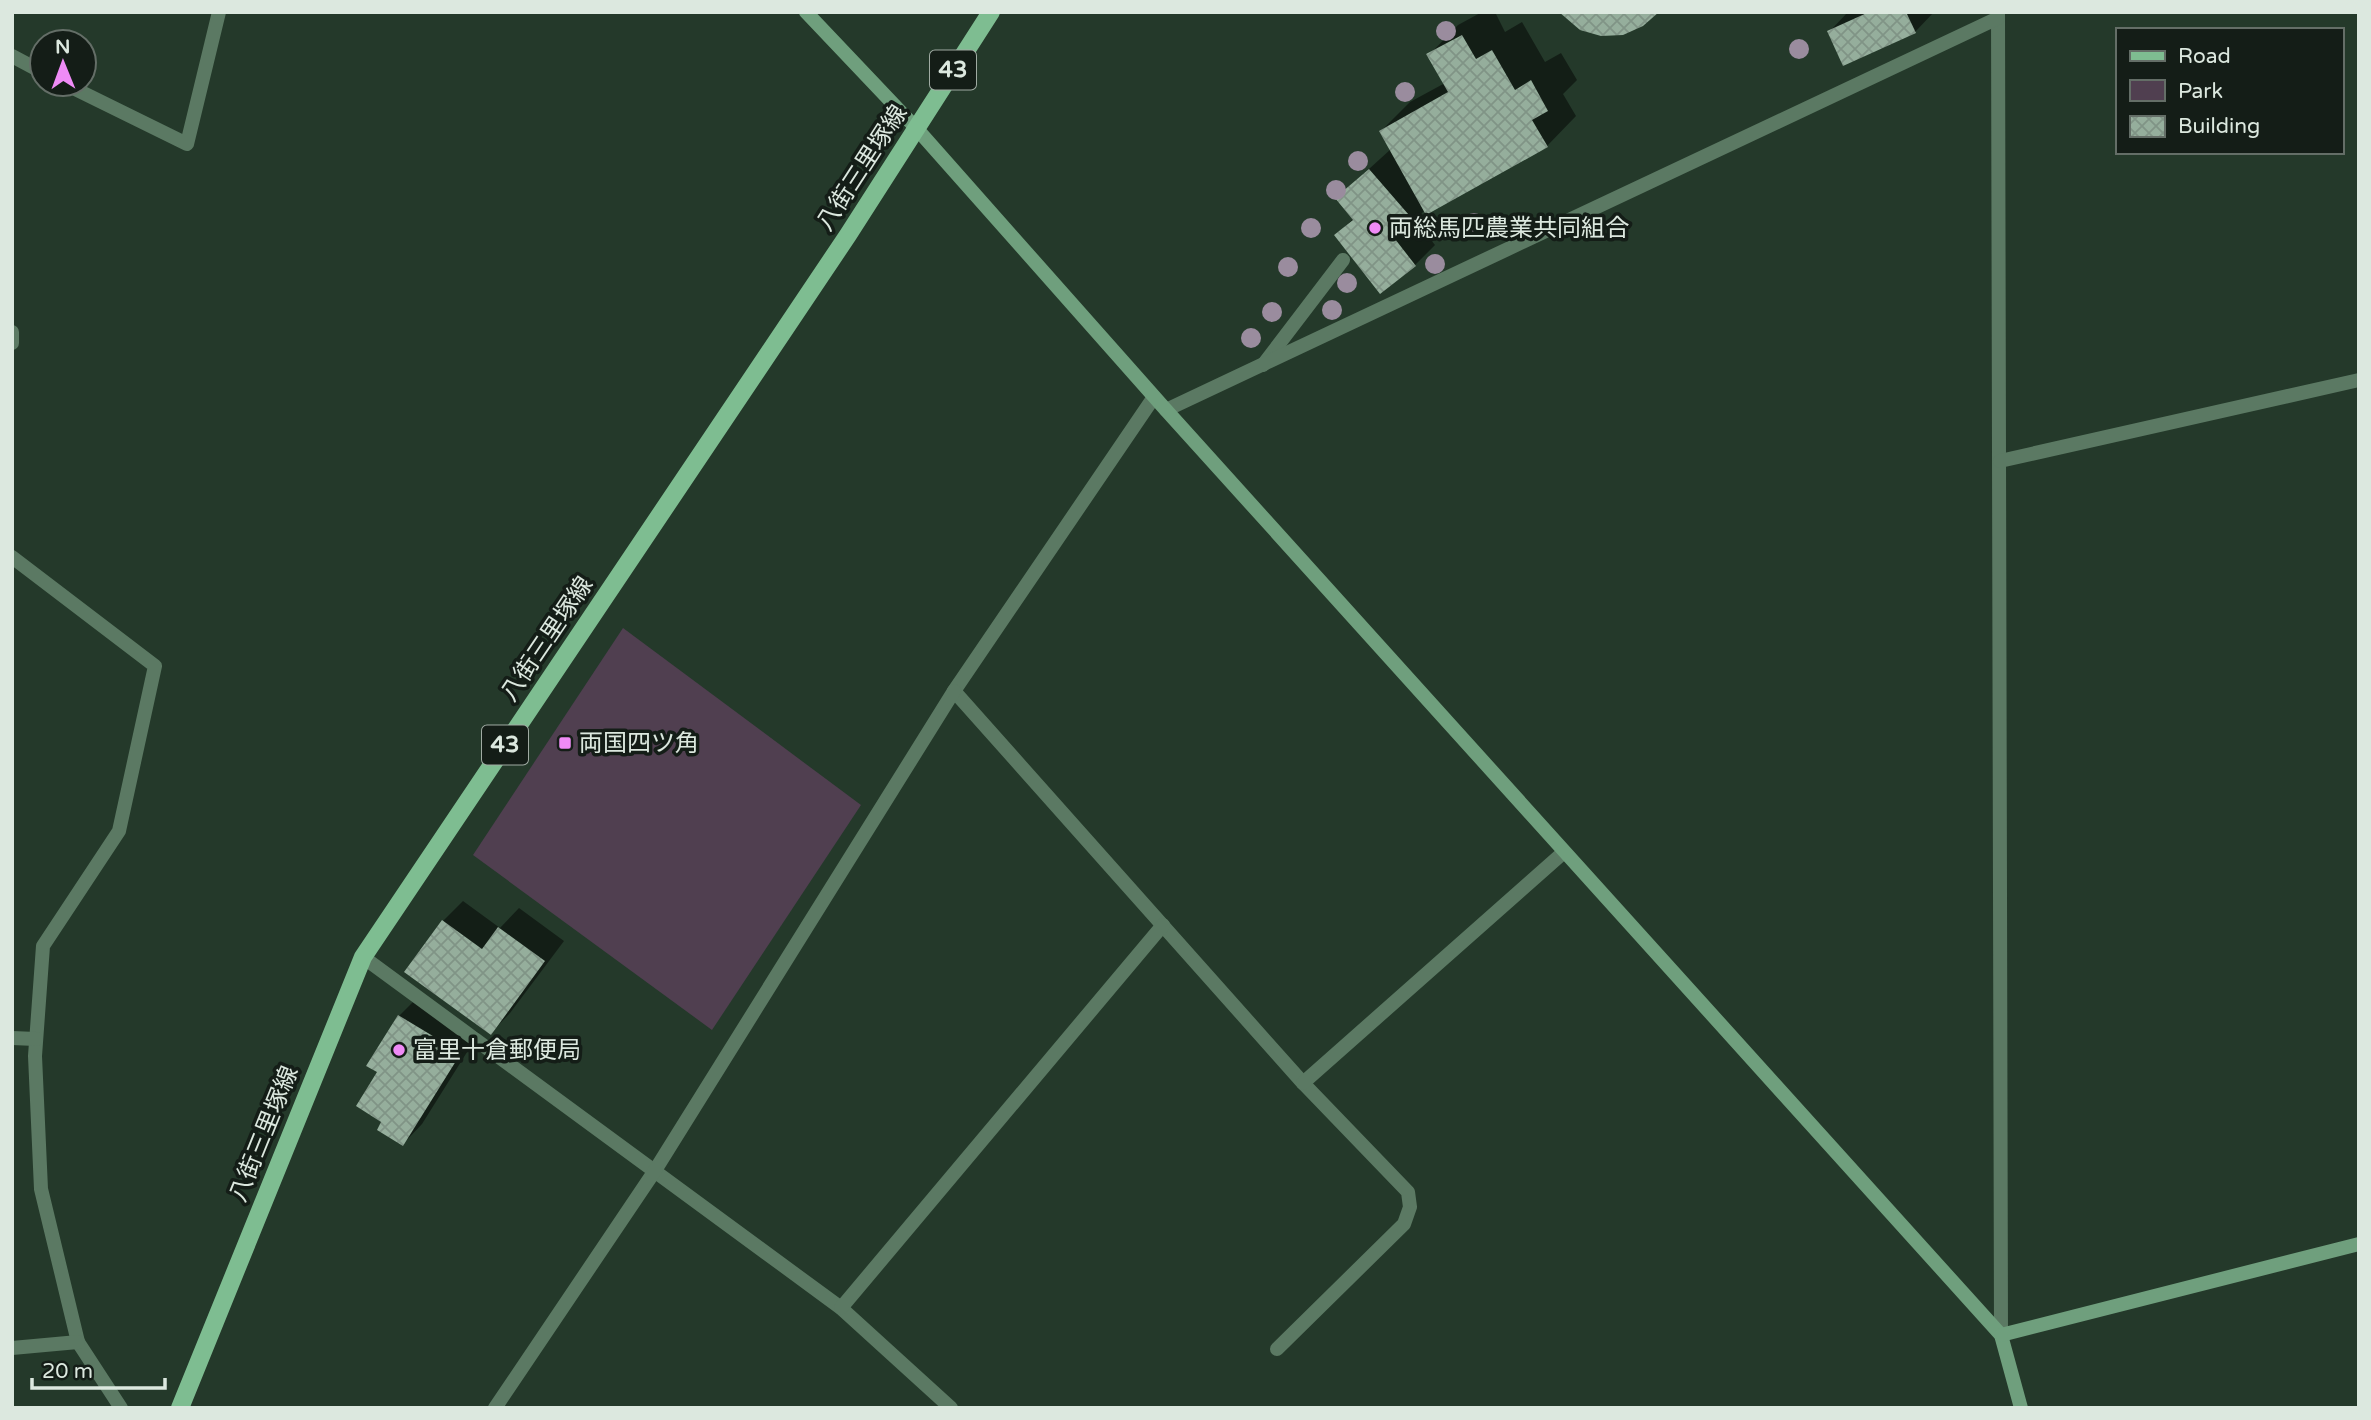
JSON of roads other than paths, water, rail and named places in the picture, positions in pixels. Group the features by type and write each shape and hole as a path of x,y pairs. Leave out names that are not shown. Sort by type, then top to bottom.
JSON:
{"main road":[{"name":"八街三里塚線","path":"180,1408 363,957 917,129 991,12"}],"street":[{"path":"93,98 187,144 219,12"},
{"path":"806,12 917,129 1154,397 2001,1335"},
{"path":"1166,410 1998,15 2001,1335 2021,1408"},
{"path":"12,56 28,65"},
{"path":"1263,365 1343,260"},
{"path":"12,332 12,342"},
{"path":"2000,461 2359,380"},
{"path":"495,1408 654,1172 954,691 1154,397"},
{"path":"12,557 155,666 119,831 43,946 36,1039 41,1189 78,1342 121,1408"},
{"path":"954,691 1303,1083 1408,1192 1410,1207 1404,1224 1278,1349"},
{"path":"1303,1083 1564,852"},
{"path":"841,1308 1163,925"},
{"path":"363,957 841,1308 951,1408"},
{"path":"12,1038 36,1039"},
{"path":"2001,1335 2359,1244"},
{"path":"12,1348 78,1342"}],"place":[{"name":"両総馬匹農業共同組合","path":"1375,228"},
{"name":"両国四ツ角","path":"565,743"},
{"name":"富里十倉郵便局","path":"399,1050"}]}
